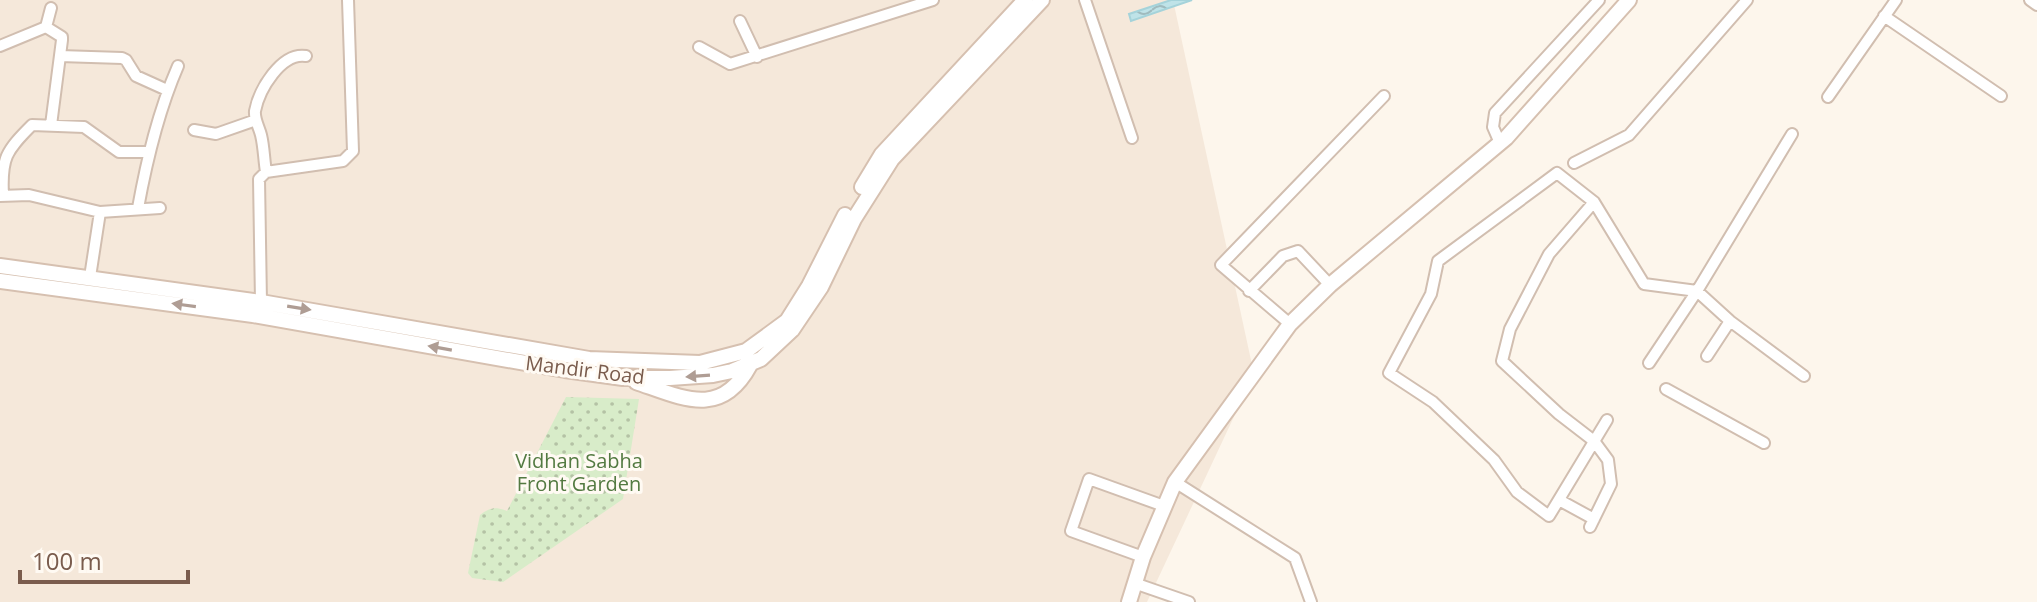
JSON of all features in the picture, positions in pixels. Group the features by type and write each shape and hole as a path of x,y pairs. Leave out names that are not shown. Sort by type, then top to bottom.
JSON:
{"street":[{"path":"261,302 259,179 266,172 343,161 353,151 348,0"},
{"path":"699,47 730,64 933,0"},
{"name":"Mandir Road","path":"0,266 261,302 589,359 700,363 746,351 787,321 882,154 1025,0"},
{"name":"Mandir Road","path":"0,281 253,315 623,378 713,375 750,365 770,352 792,330 821,287 854,219 892,159 1042,0"},
{"path":"1085,0 1132,138"},
{"path":"1500,143 1493,127 1495,113 1599,0"},
{"path":"1129,602 1143,557 1175,482 1290,324 1330,285 1500,143 1629,0"},
{"path":"1574,163 1629,135 1747,0"},
{"path":"1828,97 1896,0"},
{"path":"2030,0 2037,5"},
{"path":"46,27 51,8"},
{"path":"1884,16 2001,96"},
{"path":"740,21 757,57"},
{"path":"0,46 46,27"},
{"path":"46,27 62,37 51,125"},
{"path":"266,172 255,112 260,97 282,64 295,55 306,56"},
{"path":"60,56 122,58 136,76 167,90"},
{"path":"138,208 148,152 167,90 178,66"},
{"path":"1290,324 1221,265 1384,96"},
{"path":"194,130 216,134 256,120"},
{"path":"148,152 119,152 84,127 32,125 8,148 1,169 2,196 29,195 100,212 160,208"},
{"path":"1649,363 1697,291 1792,134"},
{"path":"1607,420 1549,516 1517,492 1494,460 1433,402 1389,373 1431,294 1438,261 1557,173 1594,202 1644,284 1697,291 1730,321 1804,376"},
{"path":"1559,500 1592,523 1611,484 1608,460 1594,441 1559,414 1502,361 1510,329 1549,254 1594,202"},
{"path":"90,277 100,212"},
{"path":"1249,291 1283,256 1298,251 1330,285"},
{"path":"1707,356 1730,321"},
{"path":"623,378 686,399 713,399 733,391 750,365"},
{"path":"1666,389 1764,443"},
{"path":"1143,557 1071,531 1089,479 1164,506"},
{"path":"1175,482 1295,558 1311,602"},
{"path":"1134,583 1189,602"}],"shaded area":[{"path":"0,0 1173,0 1254,374 1147,602 0,602"}],"green space":[{"name":"Vidhan Sabha Front Garden","path":"566,397 639,399 623,499 503,582 472,578 468,573 480,515 494,508 507,511"}],"water":[{"path":"1171,0 1192,0 1131,21 1129,14"}]}
